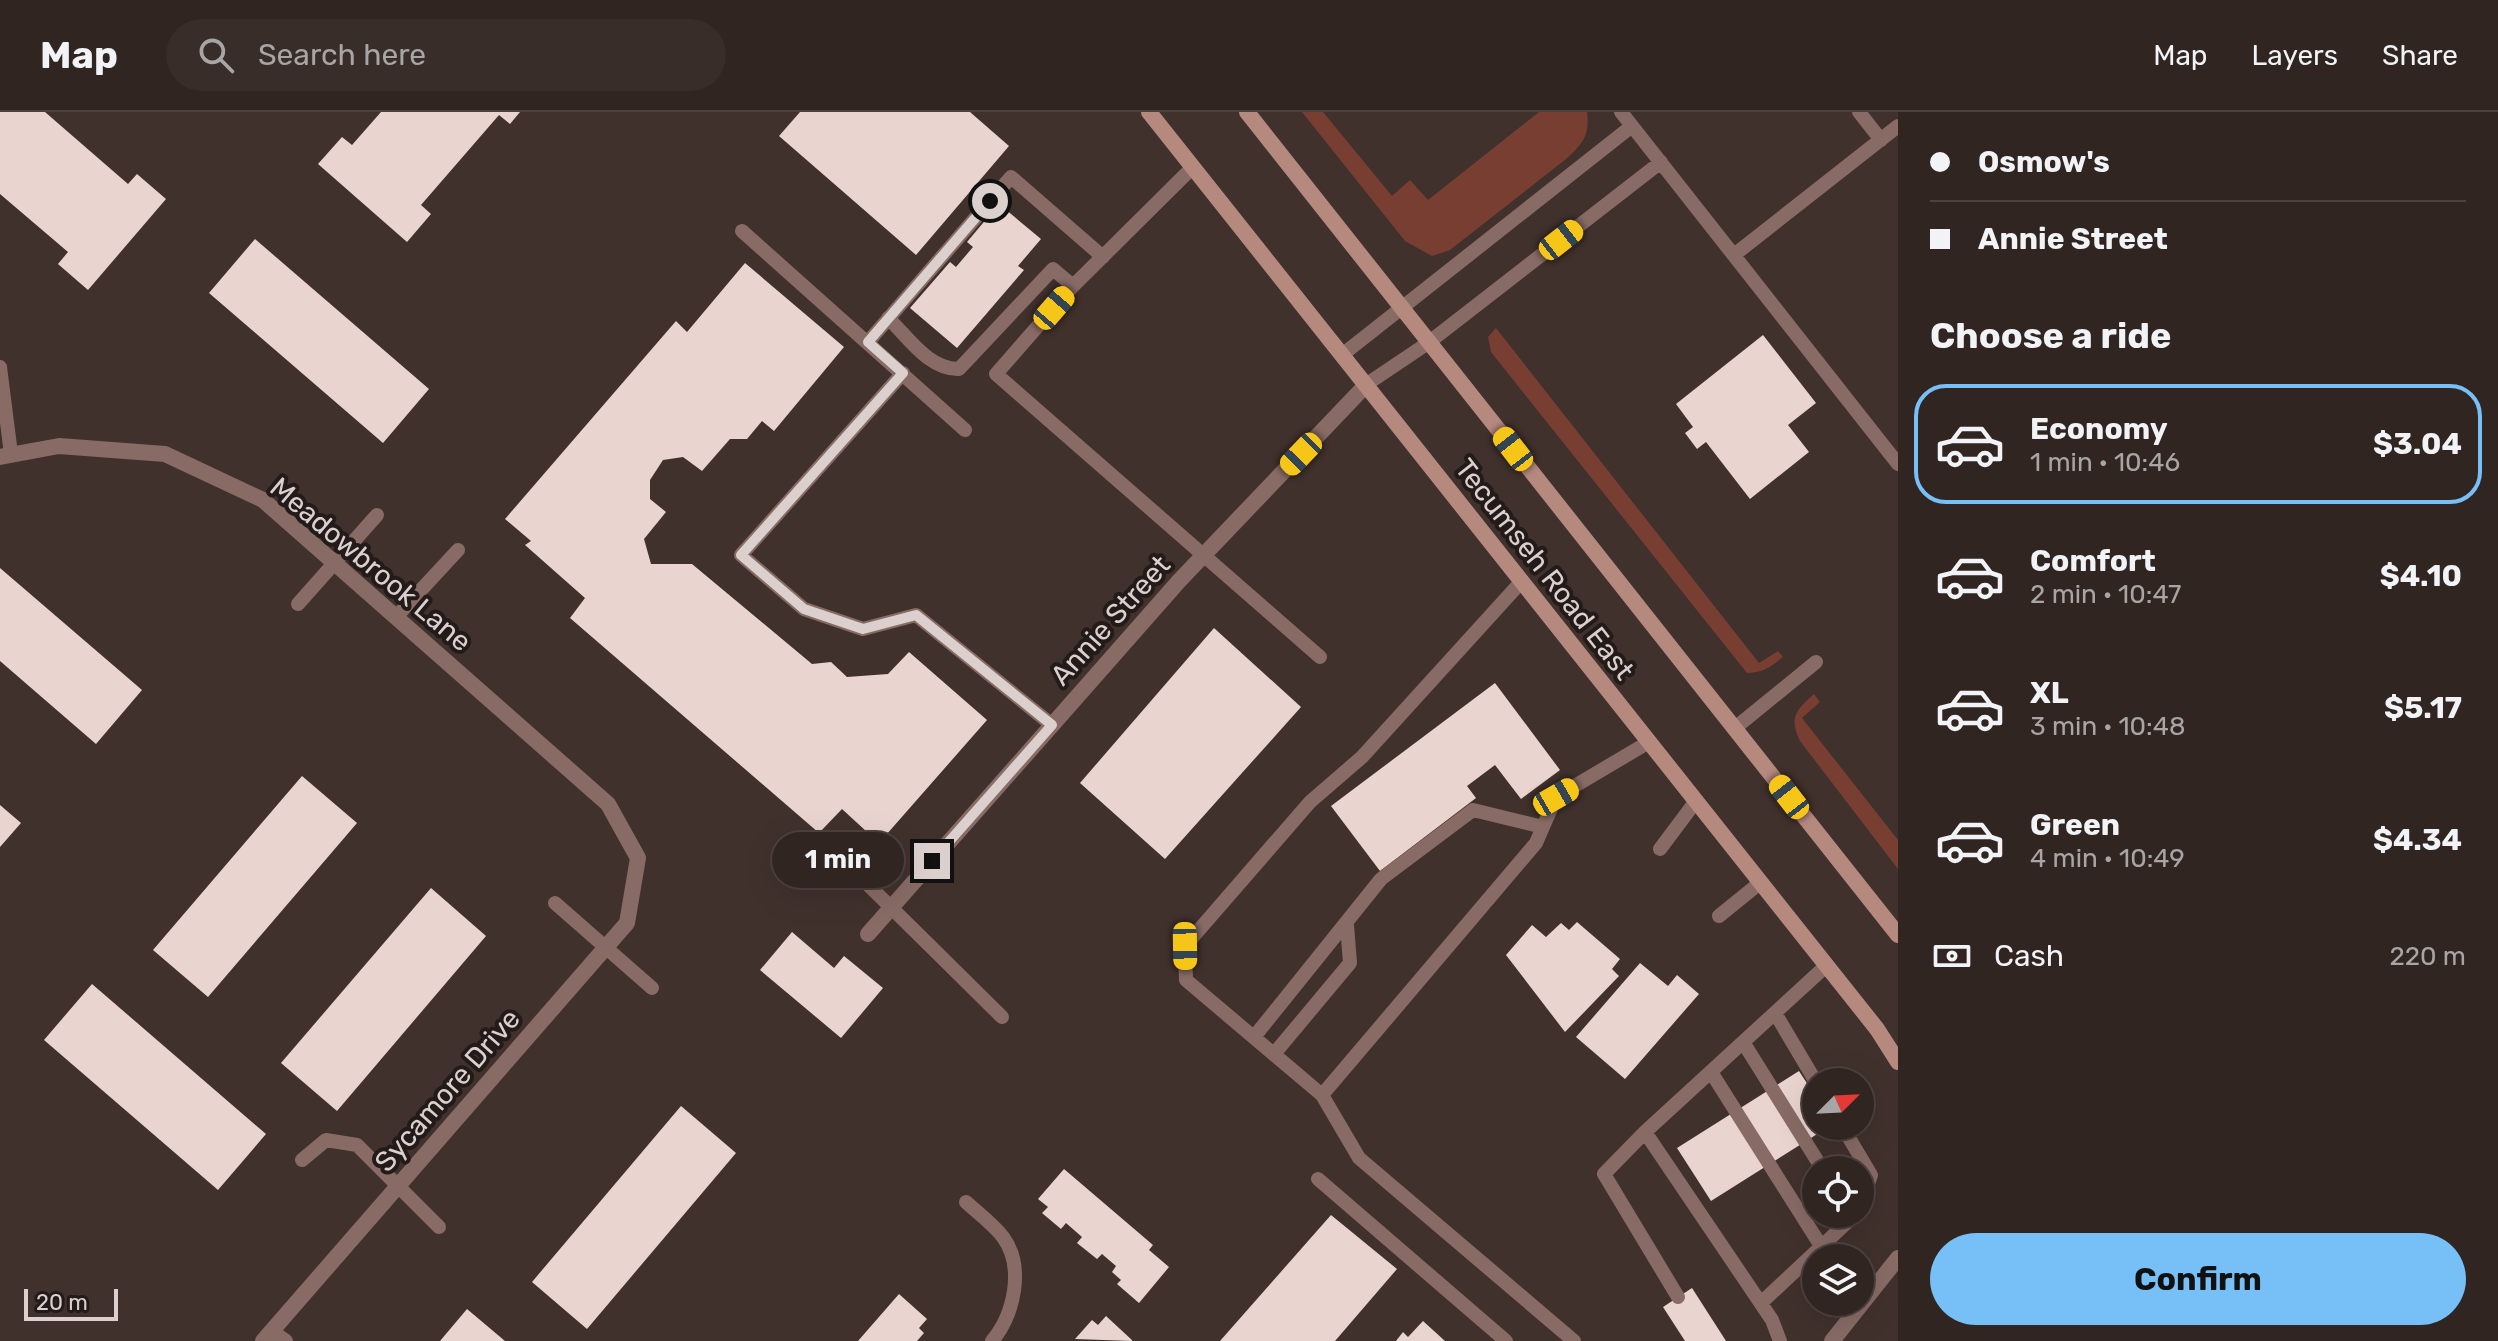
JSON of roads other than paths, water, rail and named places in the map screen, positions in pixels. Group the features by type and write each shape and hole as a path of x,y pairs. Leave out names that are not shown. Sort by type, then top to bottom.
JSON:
{"main road":[{"name":"Tecumseh Road East","path":"1149,112 1827,965 1898,1062"},
{"name":"Tecumseh Road East","path":"1247,112 1898,935"}],"street":[{"name":"Annie Street","path":"868,934 1203,556 1367,384"},
{"name":"Meadowbrook Lane","path":"6,456 59,446 165,454 263,500 608,804 638,858"},
{"name":"Sycamore Drive","path":"273,1338 397,1187 627,923 638,858"},
{"path":"1832,1341 1898,1258"}],"lane":[{"path":"1621,112 1898,464"},
{"path":"1859,112 1881,140"},
{"path":"1342,355 1632,126"},
{"path":"1734,255 1898,126"},
{"path":"1367,384 1428,343 1661,162"},
{"path":"1193,167 1073,286 996,374 1320,657"},
{"path":"868,342 1011,177 1103,257"},
{"path":"742,231 965,430"},
{"path":"888,318 935,364 946,370 959,369 1053,269 1073,286"},
{"path":"0,367 6,456"},
{"path":"903,373 741,555 804,609 863,629 916,615 1052,725"},
{"path":"298,604 377,515"},
{"path":"396,617 458,550"},
{"path":"1522,581 1362,757 1310,802 1185,946 1186,980 1322,1095 1359,1158 1574,1341"},
{"path":"1735,728 1816,662"},
{"path":"1322,1095 1536,843 1556,797 1649,742"},
{"path":"1660,849 1696,801"},
{"path":"1254,1037 1381,879 1473,810 1543,827"},
{"path":"838,855 1002,1017"},
{"path":"1719,916 1761,882"},
{"path":"555,903 652,988"},
{"path":"1274,1054 1350,963 1347,925"},
{"path":"1678,1297 1604,1174 1645,1132 1827,965"},
{"path":"1775,1013 1808,1068"},
{"path":"1743,1042 1814,1156"},
{"path":"1711,1072 1820,1244"},
{"path":"1645,1132 1761,1303 1780,1341"},
{"path":"302,1160 326,1140 357,1145 439,1227"},
{"path":"1318,1179 1506,1341"},
{"path":"966,1202 1004,1238 1018,1284 1002,1329 992,1341"},
{"path":"1823,1244 1840,1228"},
{"path":"1761,1303 1802,1264"}]}
